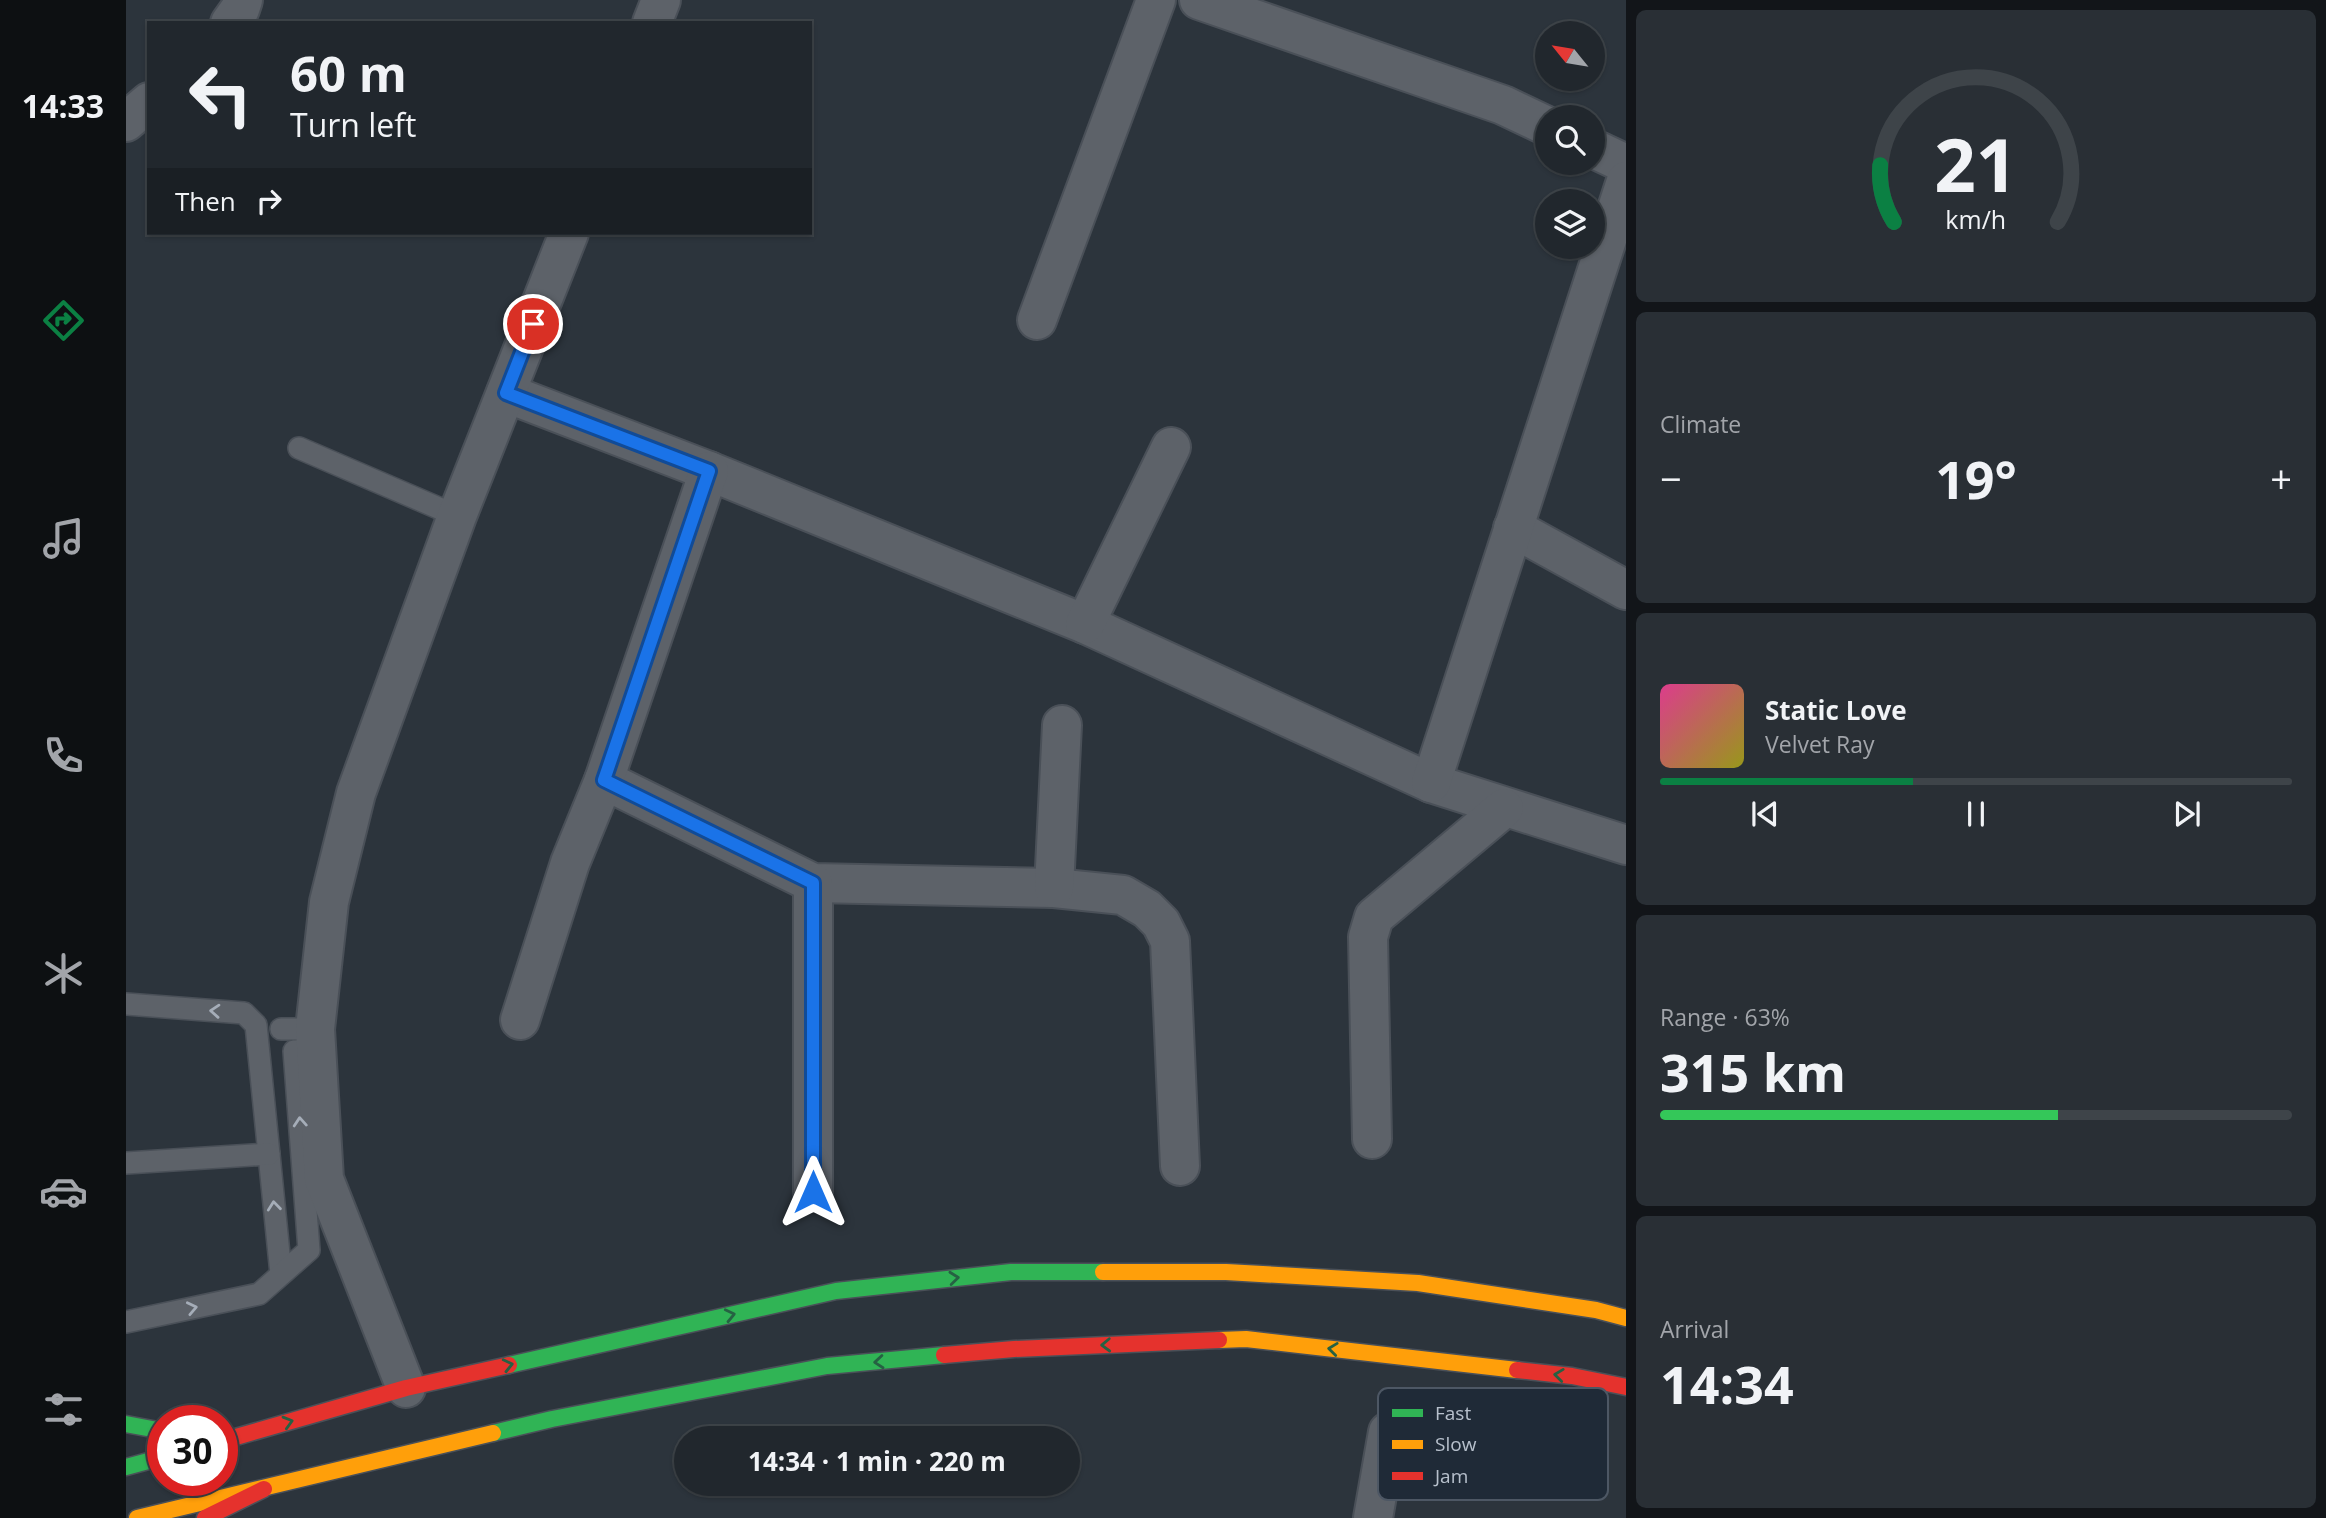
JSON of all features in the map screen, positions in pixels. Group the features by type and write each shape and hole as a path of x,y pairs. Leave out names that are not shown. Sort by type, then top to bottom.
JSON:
{"street":[{"path":"231,21 243,0"},
{"path":"653,21 660,0"},
{"path":"1037,320 1156,0"},
{"path":"1199,0 1503,105 1535,120"},
{"path":"1605,154 1626,164"},
{"path":"1431,783 1626,181"},
{"path":"406,1388 324,1179 297,1042 356,793 457,516 568,235"},
{"path":"506,393 709,471 1085,624 1431,783 1626,845"},
{"path":"1085,624 1171,447"},
{"path":"520,1020 570,863 604,780 709,471"},
{"path":"1513,528 1626,590"},
{"path":"1054,888 1062,725"},
{"path":"604,780 813,883 1054,888 1123,895 1147,909 1161,923 1170,942 1180,1167"},
{"path":"1372,1139 1368,937 1374,917 1504,808"},
{"path":"813,883 813,1192"},
{"path":"238,1436 406,1388 836,1291 1011,1272 1226,1272 1418,1283 1596,1310 1626,1318"},
{"path":"137,1518 552,1419 827,1366 1014,1349 1246,1339 1572,1377 1626,1387"},
{"path":"126,1424 147,1428"},
{"path":"126,1467 147,1461"},
{"path":"205,1518 264,1489"},
{"path":"1373,1518 1378,1489"}],"lane":[{"path":"299,448 457,516"},
{"path":"126,1004 244,1013 256,1026 281,1274"},
{"path":"126,1322 259,1294 309,1250 297,1042"},
{"path":"126,1163 269,1154"}],"traffic: fast":[{"path":"509,1365 836,1291 1011,1272 1103,1272"},
{"path":"493,1433 552,1419 827,1366 944,1355"},
{"path":"126,1424 147,1428"},
{"path":"126,1467 147,1461"}],"traffic: slow":[{"path":"1103,1272 1226,1272 1418,1283 1596,1310 1626,1318"},
{"path":"1219,1340 1246,1339 1517,1370"},
{"path":"137,1518 493,1433"}],"traffic: jam":[{"path":"944,1355 1014,1349 1219,1340"},
{"path":"238,1436 406,1388 509,1365"},
{"path":"1517,1370 1572,1376 1626,1387"},
{"path":"205,1518 264,1489"}],"route":[{"path":"533,324 506,393 709,471 604,780 813,883 813,1192"}]}
